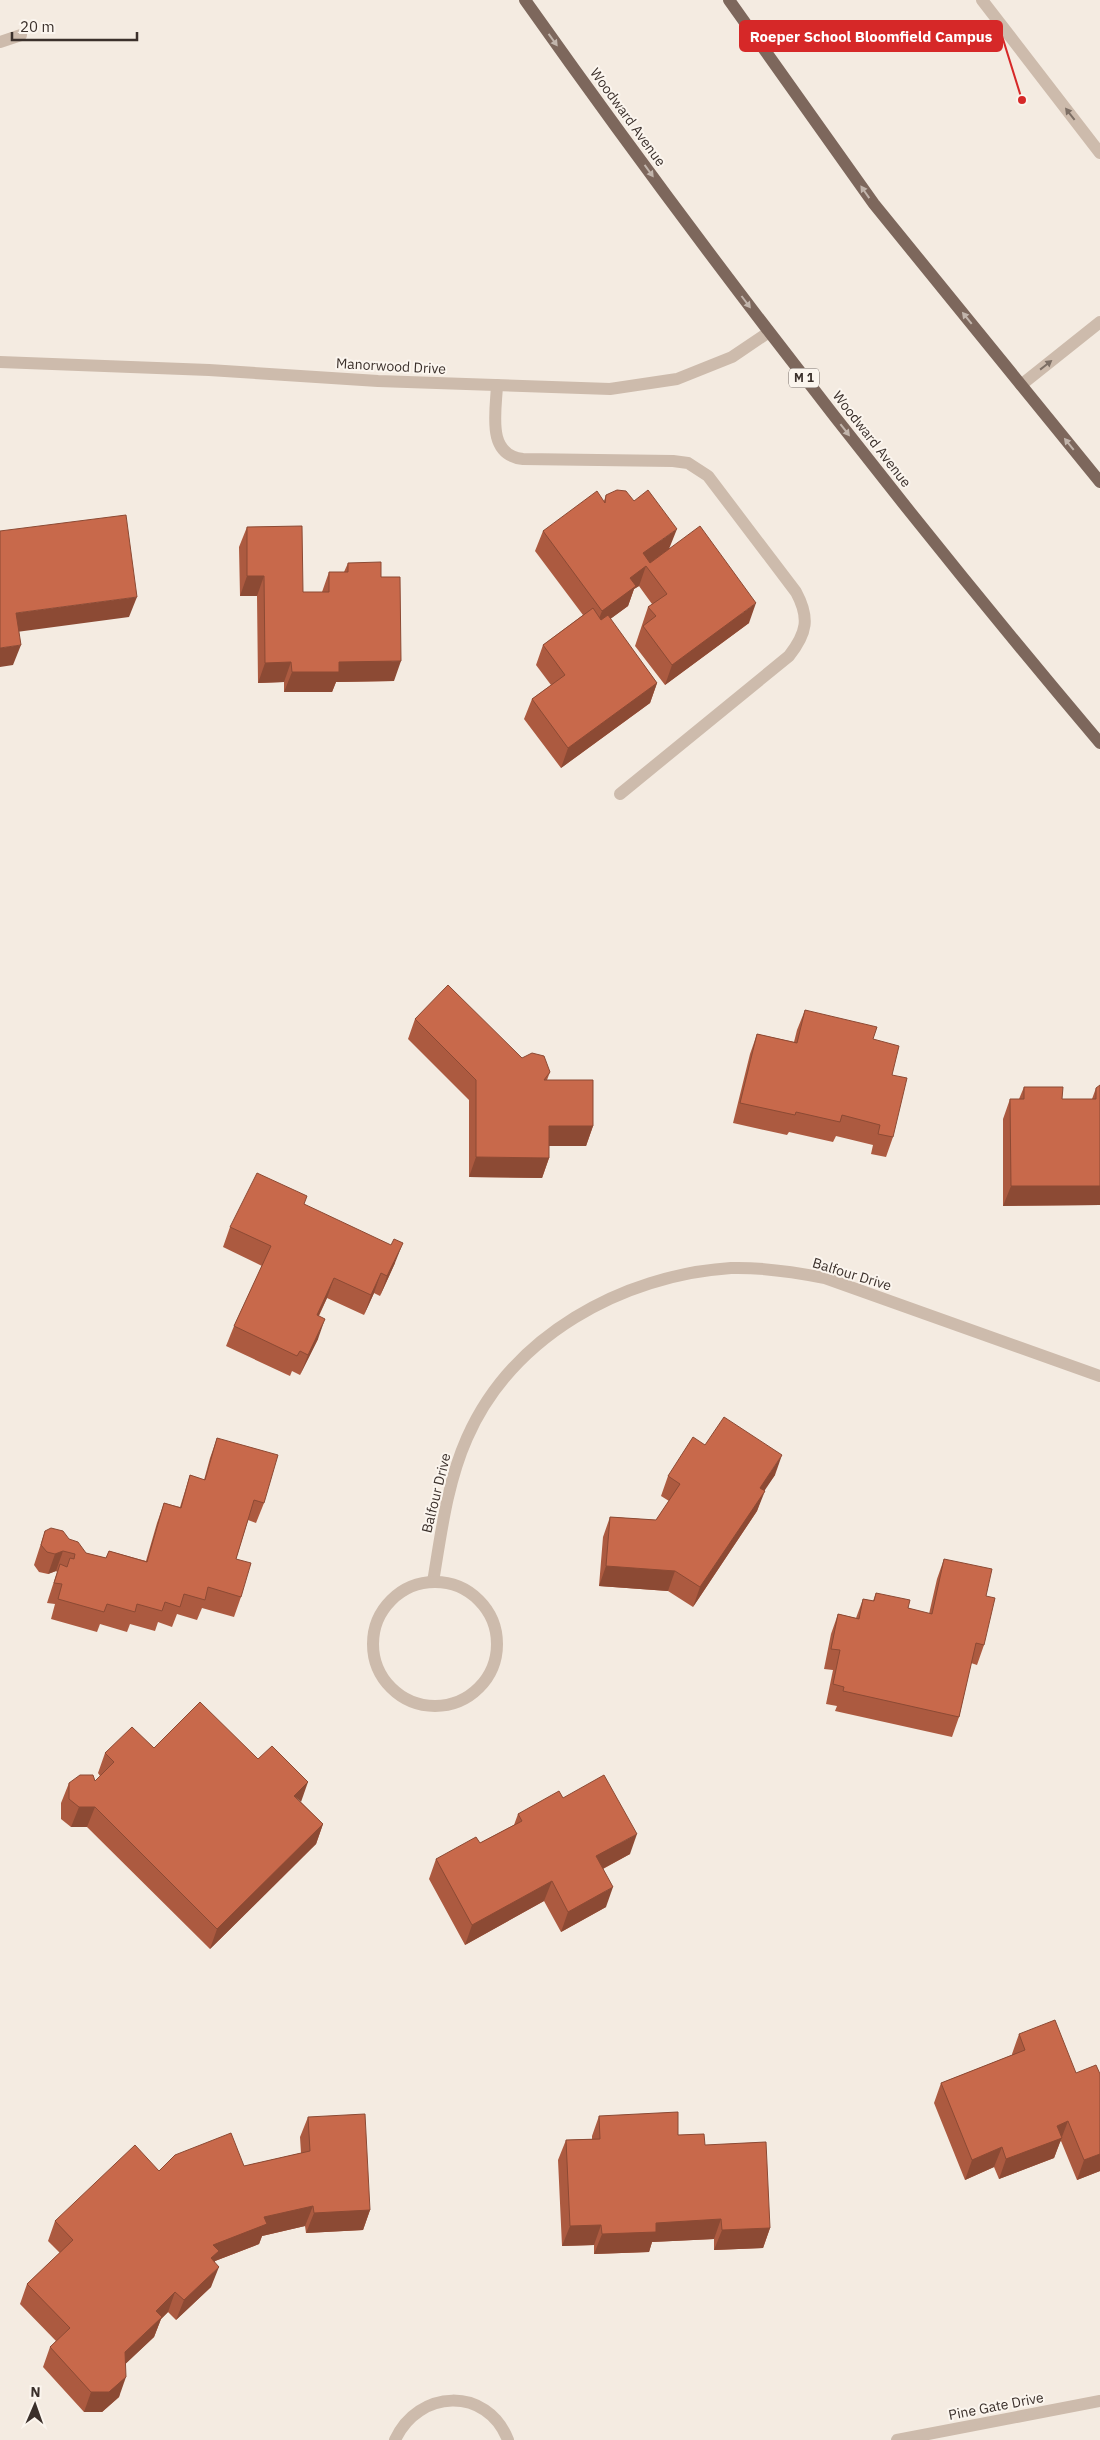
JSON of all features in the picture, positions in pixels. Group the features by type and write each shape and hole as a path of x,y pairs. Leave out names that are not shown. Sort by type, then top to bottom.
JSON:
{"main road":[{"name":"Woodward Avenue","path":"525,0 769,332 1030,660 1100,743"},
{"path":"729,0 874,204 1100,482"}],"street":[{"path":"982,0 1100,153"},
{"path":"0,42 21,35"},
{"path":"1021,385 1100,322"},
{"name":"Manorwood Drive","path":"0,362 610,389 677,379 732,357 769,332"},
{"path":"497,385 496,438 505,454 523,459 673,461 698,468 714,483 796,592 803,605 806,619 804,631 800,642 789,656 620,794"},
{"name":"Balfour Drive","path":"433,1582 451,1485 459,1459 483,1408 503,1380 525,1356 550,1334 614,1296 649,1283 686,1274 733,1268 790,1272 825,1278 1100,1376"},
{"path":"433,1582 451,1584 468,1591 482,1604 492,1619 497,1637 496,1656 490,1673 479,1688 464,1698 446,1705 428,1705 410,1700 394,1690 378,1668 373,1641 376,1623 385,1606 398,1594 415,1585 433,1582"},
{"path":"395,2440 401,2427 414,2413 430,2404 449,2400 468,2402 485,2410 499,2422 508,2440"},
{"name":"Pine Gate Drive","path":"897,2440 1100,2401"}],"building":[{"path":"617,490 626,491 634,501 648,490 677,529 643,553 650,563 700,526 756,603 672,665 643,626 656,616 648,607 667,594 646,566 630,578 636,586 602,611 543,531 597,491 605,503 606,495"},
{"path":"126,515 137,597 16,613 21,645 0,648 0,531"},
{"path":"302,526 303,592 329,592 329,572 348,572 348,563 381,562 381,577 400,577 401,661 339,662 339,672 292,672 291,662 265,663 264,576 247,576 247,527"},
{"path":"593,608 601,620 608,615 657,683 568,748 532,699 565,675 543,645"},
{"path":"448,985 522,1058 532,1053 544,1056 550,1072 544,1080 593,1080 593,1126 549,1126 549,1158 476,1157 476,1080 415,1019"},
{"path":"805,1010 877,1027 873,1039 899,1046 892,1075 907,1078 893,1137 878,1134 880,1125 842,1115 840,1122 796,1112 795,1115 740,1103 757,1034 797,1043"},
{"path":"1100,1085 1100,1186 1011,1186 1010,1099 1024,1099 1024,1087 1063,1087 1062,1099 1096,1099 1096,1088"},
{"path":"257,1173 307,1196 304,1204 391,1245 394,1239 403,1243 387,1276 381,1273 371,1295 334,1278 317,1315 325,1319 308,1355 300,1351 297,1356 234,1326 271,1246 230,1227"},
{"path":"724,1417 782,1455 760,1488 765,1491 700,1587 675,1571 606,1566 610,1517 656,1520 680,1484 668,1476 693,1437 705,1445"},
{"path":"217,1438 278,1455 264,1503 254,1500 236,1559 251,1563 241,1597 208,1587 205,1600 184,1594 180,1607 165,1602 162,1611 137,1604 135,1612 107,1604 104,1612 58,1599 62,1584 54,1583 60,1564 67,1567 70,1558 74,1559 75,1554 63,1551 55,1554 47,1552 41,1545 45,1531 51,1528 63,1531 69,1539 78,1542 86,1553 106,1558 109,1551 147,1562 164,1503 181,1508 190,1475 205,1480"},
{"path":"944,1559 992,1569 986,1596 995,1598 984,1645 976,1643 959,1717 843,1691 844,1687 833,1684 840,1650 831,1649 838,1614 859,1619 863,1599 874,1601 876,1593 910,1600 908,1608 932,1614"},
{"path":"200,1702 258,1759 272,1746 308,1782 294,1796 323,1824 217,1929 95,1807 79,1807 69,1799 69,1783 80,1775 93,1775 95,1781 114,1762 105,1753 132,1727 154,1748"},
{"path":"604,1775 637,1834 596,1856 613,1887 568,1912 552,1881 472,1925 436,1859 476,1837 480,1843 522,1821 518,1814 559,1791 563,1798"},
{"path":"1055,2020 1076,2073 1096,2065 1100,2074 1100,2154 1084,2160 1068,2121 1057,2126 1062,2138 1006,2159 1002,2147 972,2160 941,2083 1025,2050 1019,2034"},
{"path":"678,2112 678,2135 704,2134 705,2145 766,2142 770,2228 722,2230 721,2219 656,2223 656,2232 602,2234 601,2225 570,2226 566,2140 600,2139 599,2116"},
{"path":"365,2114 370,2210 314,2213 313,2206 264,2217 267,2224 213,2245 219,2251 211,2258 219,2267 184,2300 175,2292 156,2311 162,2317 125,2352 126,2377 109,2392 91,2392 50,2347 70,2328 27,2284 73,2240 55,2221 135,2145 159,2171 175,2155 231,2133 244,2166 310,2151 308,2117"}],"place":[{"name":"Roeper School Bloomfield Campus","path":"1022,100"}]}
